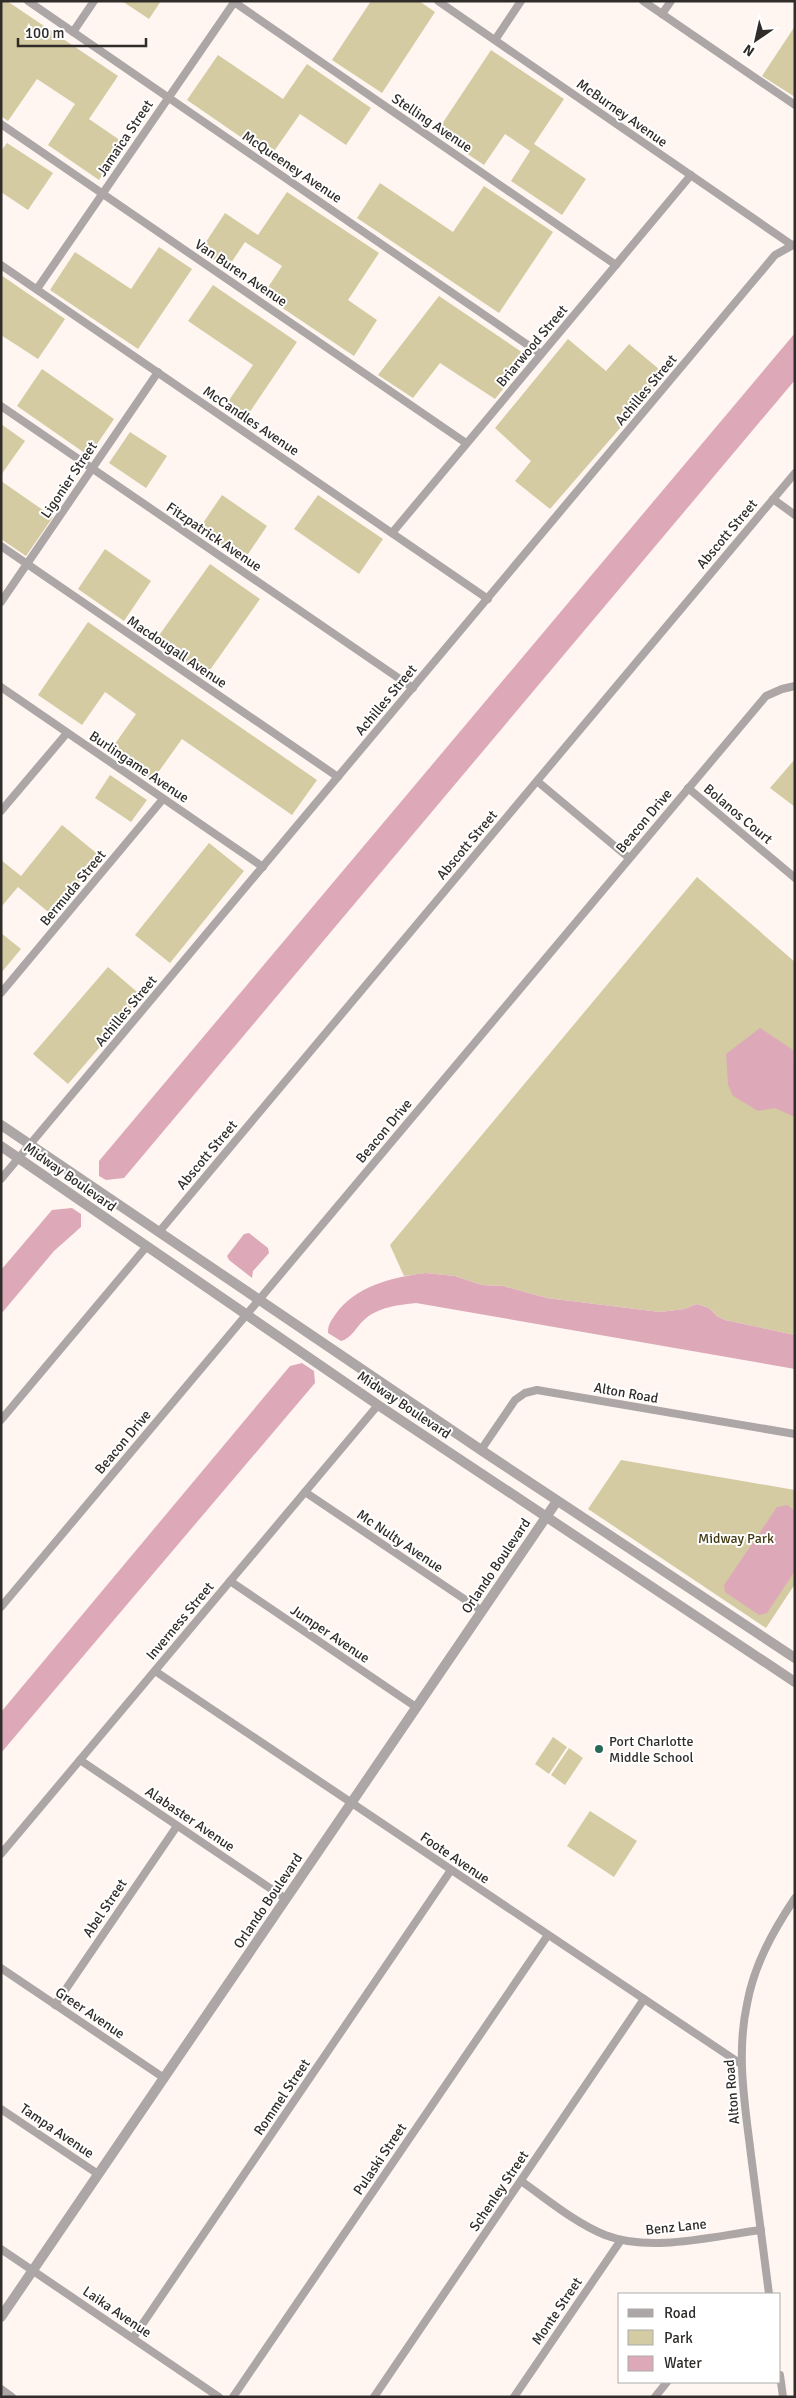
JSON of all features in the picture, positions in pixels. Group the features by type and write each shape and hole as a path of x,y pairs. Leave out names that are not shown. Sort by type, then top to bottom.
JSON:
{"street":[{"name":"McQueeney Avenue","path":"28,1 541,354"},
{"path":"72,32 94,1"},
{"name":"McBurney Avenue","path":"438,1 794,244"},
{"path":"494,40 521,1"},
{"path":"643,1 795,105"},
{"path":"662,14 671,1"},
{"name":"Jamaica Street","path":"37,289 234,2"},
{"name":"Stelling Avenue","path":"234,2 616,264"},
{"name":"Van Buren Avenue","path":"1,124 466,443"},
{"name":"Briarwood Street","path":"392,533 691,175"},
{"name":"Achilles Street","path":"1,1179 776,255 794,244"},
{"name":"McCandles Avenue","path":"1,265 488,599"},
{"name":"Ligonier Street","path":"1,602 158,372"},
{"name":"Fitzpatrick Avenue","path":"1,406 413,688"},
{"name":"Abscott Street","path":"159,1232 795,473"},
{"path":"773,499 795,514"},
{"name":"Macdougall Avenue","path":"1,546 338,777"},
{"name":"Beacon Drive","path":"1,1607 766,696 795,686"},
{"name":"Burlingame Avenue","path":"1,687 263,867"},
{"path":"1,811 67,732"},
{"path":"537,781 629,858"},
{"name":"Bolanos Court","path":"688,788 795,878"},
{"name":"Bermuda Street","path":"1,993 163,799"},
{"name":"Midway Boulevard","path":"1,1125 481,1450 795,1658"},
{"name":"Midway Boulevard","path":"1,1146 378,1405 795,1682"},
{"path":"1,1420 147,1246"},
{"name":"Alton Road","path":"481,1450 515,1400 525,1393 537,1390 795,1434"},
{"name":"Inverness Street","path":"1,1854 378,1405"},
{"name":"Mc Nulty Avenue","path":"305,1492 482,1611"},
{"name":"Orlando Boulevard","path":"1,2317 557,1501"},
{"name":"Jumper Avenue","path":"230,1581 416,1707"},
{"name":"Foote Avenue","path":"155,1671 741,2064"},
{"name":"Alabaster Avenue","path":"80,1760 286,1899"},
{"name":"Abel Street","path":"55,2004 177,1826"},
{"name":"Rommel Street","path":"133,2338 451,1870"},
{"name":"Alton Road","path":"769,2293 741,2064 744,2021 751,1985 768,1942 795,1898"},
{"name":"Pulaski Street","path":"233,2397 548,1935"},
{"name":"Greer Avenue","path":"1,1968 164,2078"},
{"name":"Schenley Street","path":"374,2397 644,1999"},
{"name":"Tampa Avenue","path":"1,2109 98,2174"},
{"name":"Benz Lane","path":"521,2181 590,2228 621,2240 657,2243 761,2230"},
{"name":"Monte Street","path":"514,2397 621,2240"},
{"name":"Laika Avenue","path":"1,2249 219,2397"},
{"path":"655,2397 666,2383"},
{"path":"781,2383 782,2397"},
{"path":"1,2389 12,2397"}],"green space":[{"path":"1,1 7,1 118,76 89,119 124,143 99,180 48,145 75,104 37,79 8,121 1,116"},
{"path":"122,1 161,1 149,19"},
{"path":"371,1 419,1 435,12 382,93 332,60"},
{"path":"795,26 795,97 762,76"},
{"path":"491,50 564,99 534,144 586,179 562,215 511,181 530,151 505,134 484,165 436,133"},
{"path":"218,55 283,99 307,64 371,108 346,145 300,114 270,157 187,100"},
{"path":"7,143 53,173 28,210 1,192 1,151"},
{"path":"380,183 453,232 484,186 553,232 499,313 357,218"},
{"path":"287,192 379,253 348,300 377,320 354,356 263,295 282,266 245,242 227,269 200,251 225,213 258,235"},
{"path":"159,247 192,269 138,349 50,290 75,252 131,289"},
{"path":"1,275 65,319 38,359 1,335"},
{"path":"213,285 297,342 243,422 223,409 253,365 188,321"},
{"path":"439,296 529,357 495,399 440,363 413,398 378,375"},
{"path":"568,339 606,371 629,344 666,375 550,509 515,481 531,461 495,428"},
{"path":"42,369 114,419 89,456 17,406"},
{"path":"1,424 25,441 1,475"},
{"path":"130,432 167,456 146,488 109,463"},
{"path":"1,481 53,517 26,556 1,539"},
{"path":"222,495 267,526 244,560 199,529"},
{"path":"318,495 383,539 359,574 294,529"},
{"path":"105,549 151,581 124,621 78,589"},
{"path":"210,564 260,599 205,677 155,641"},
{"path":"88,622 317,780 292,815 182,739 152,781 110,751 136,714 105,692 82,725 38,695"},
{"path":"795,759 795,807 770,788"},
{"path":"110,775 147,800 131,822 95,798"},
{"path":"62,825 100,856 52,915 18,887 1,907 1,860 21,876"},
{"path":"209,843 244,871 170,963 135,935"},
{"path":"697,877 795,962 795,1335 725,1320 717,1316 709,1308 697,1304 684,1309 660,1312 547,1298 503,1286 482,1285 455,1276 426,1273 404,1276 390,1245"},
{"path":"1,933 21,949 1,973"},
{"path":"108,967 143,997 68,1084 33,1054"},
{"name":"Midway Park","path":"621,1460 795,1490 795,1584 766,1628 588,1509"},
{"path":"553,1737 567,1747 549,1774 535,1764"},
{"path":"569,1748 583,1758 565,1785 551,1775"},
{"path":"590,1811 637,1841 614,1877 567,1846"}],"water":[{"path":"795,333 795,380 124,1178 106,1180 99,1176 99,1161"},
{"path":"760,1028 793,1050 795,1117 775,1108 758,1111 733,1096 728,1085 726,1054"},
{"path":"72,1208 81,1214 81,1227 54,1251 1,1314 1,1270 52,1210"},
{"path":"249,1233 268,1248 269,1253 253,1271 252,1278 229,1260 227,1256 244,1234"},
{"path":"426,1273 455,1276 482,1285 503,1286 547,1298 660,1312 684,1309 697,1304 709,1308 717,1316 725,1320 795,1335 795,1369 416,1303 395,1306 376,1312 364,1320 345,1340 341,1341 328,1333 331,1322 343,1305 364,1290 388,1280"},
{"path":"302,1363 314,1371 315,1383 1,1753 1,1712 290,1366"},
{"path":"787,1505 795,1511 795,1571 767,1613 759,1615 725,1592 724,1585 777,1507"}],"place":[{"name":"Port Charlotte Middle School","path":"599,1749"}]}
